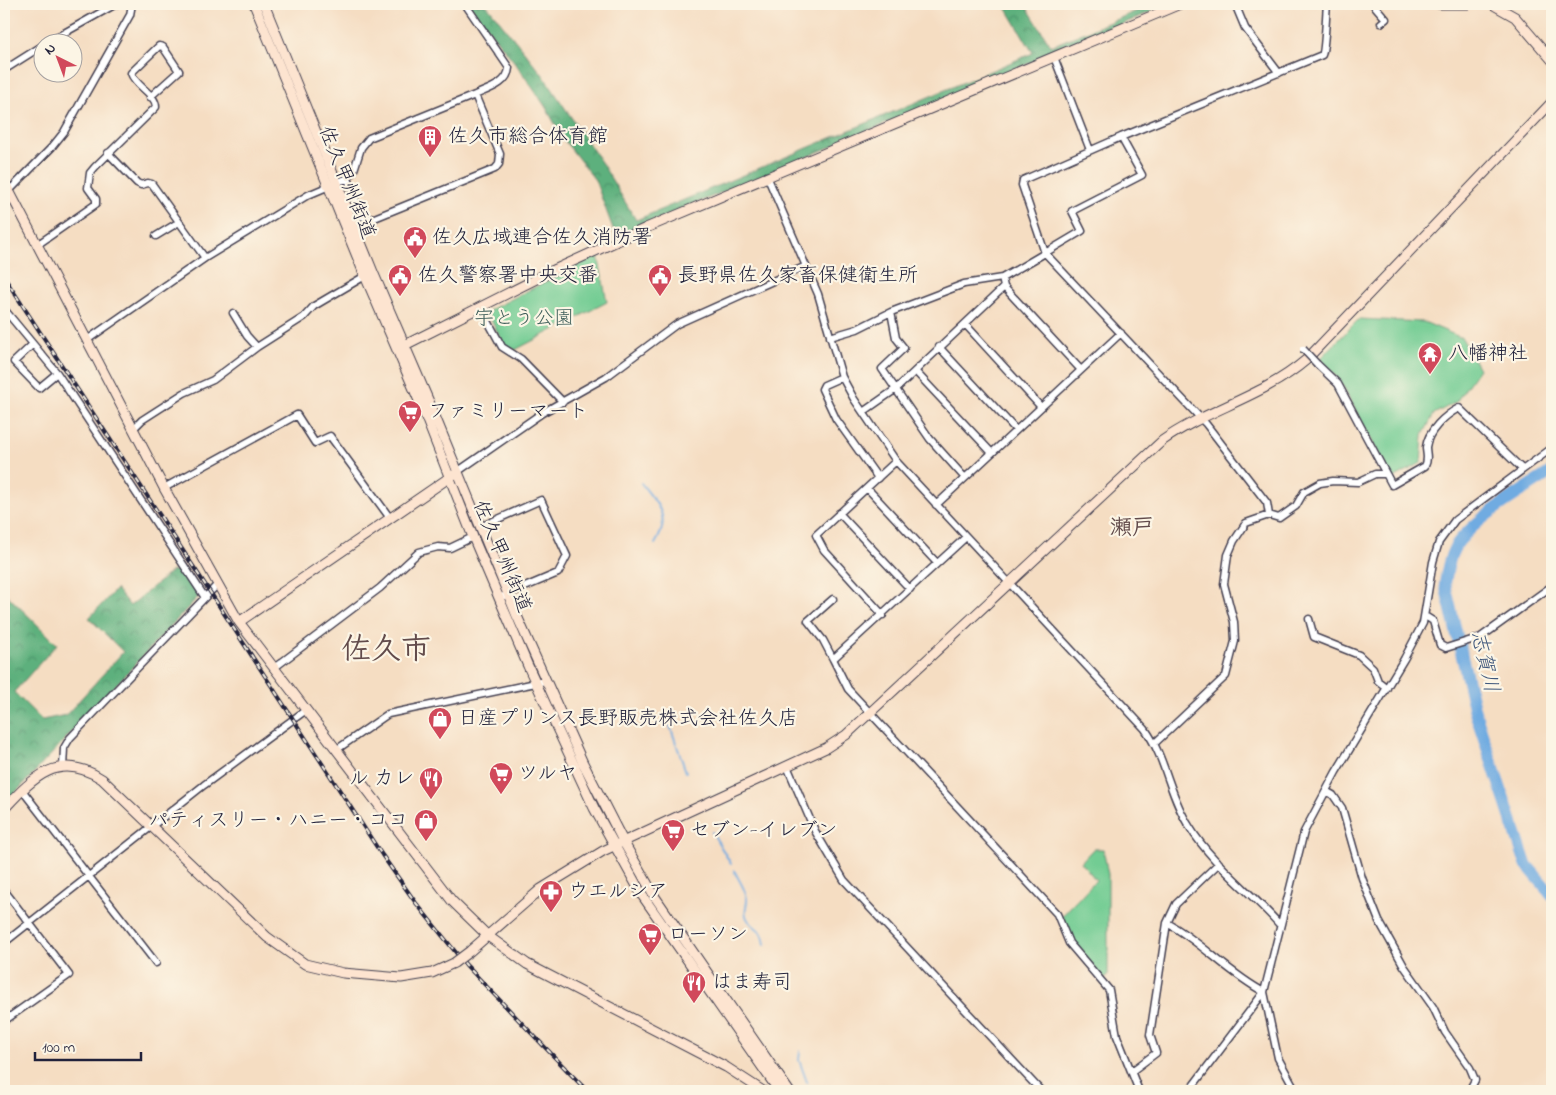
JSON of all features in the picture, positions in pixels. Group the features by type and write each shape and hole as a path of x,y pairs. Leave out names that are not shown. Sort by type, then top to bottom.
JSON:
{"street":[{"path":"66,32 116,4"},
{"path":"4,202 9,191 64,132 130,15 132,4"},
{"name":"佐久甲州街道","path":"254,4 405,345 454,474 473,538 503,597 614,846 657,917 779,1091"},
{"name":"佐久甲州街道","path":"264,4 366,276 454,474 480,527 503,597"},
{"path":"87,340 205,258 333,184 348,178 354,170 361,148 369,138 475,95 505,79 509,68 465,4"},
{"path":"405,345 590,253 767,176 1180,4"},
{"path":"1235,4 1245,28 1279,73"},
{"path":"1269,515 1267,503 1200,419 1045,252 1022,183 1026,178 1090,150 1324,53 1323,31 1327,4"},
{"path":"1373,4 1386,19 1381,23"},
{"path":"1438,4 1468,4"},
{"path":"1492,4 1515,17 1552,60"},
{"path":"37,245 96,204 96,199 88,188 90,173 156,107 157,104 150,97 134,79 131,73 159,46 163,47 179,71 150,97"},
{"path":"4,70 32,52"},
{"path":"1054,57 1090,150"},
{"path":"348,178 361,216 372,219 495,169 500,164 500,154 475,95"},
{"path":"4,809 22,790 44,772 63,767 83,769 102,779 267,938 305,964 343,973 401,978 432,973 454,963 548,884 623,841 835,743 872,712 1162,441 1200,419 1272,384 1306,360 1552,102"},
{"path":"830,337 858,329 891,312 970,282 1002,278 1082,231 1072,211 1142,175 1121,137"},
{"path":"108,153 137,183 141,185 152,184 205,258"},
{"path":"767,176 818,294 842,377 896,461 1146,728 1155,743 1179,810 1190,828 1219,863 1280,925"},
{"path":"4,181 164,488 217,585 240,622 452,901 488,936 516,957 558,982 744,1078 774,1091"},
{"path":"156,236 179,222"},
{"path":"240,622 454,474 562,402 606,377 677,324 806,266"},
{"path":"133,429 142,420 184,393 213,380 257,347 304,317 314,306 366,276"},
{"path":"1002,278 1004,287 1081,370"},
{"path":"863,412 896,389 1004,287"},
{"path":"4,309 57,373 204,596"},
{"path":"479,309 483,312 502,347 521,359 562,402"},
{"path":"891,312 896,338 904,348 882,369 930,439 965,478"},
{"path":"233,313 247,336 257,347"},
{"path":"965,324 1041,407"},
{"path":"936,505 1121,333"},
{"path":"33,344 14,362 39,388 57,373"},
{"path":"940,347 1016,430"},
{"path":"1303,349 1335,380 1344,394 1384,474 1392,485 1425,466 1428,459 1426,446 1430,434 1440,422 1459,408 1522,469"},
{"path":"915,371 992,453"},
{"path":"842,377 822,386 824,394 836,419 878,478"},
{"path":"164,488 297,415 315,443 330,436 390,518"},
{"path":"1189,1091 1264,992 1304,832 1404,659 1425,616 1433,562 1439,542 1455,520 1552,448"},
{"path":"883,615 824,550 816,535 896,461"},
{"path":"1155,743 1226,676 1235,641 1234,622 1224,584 1228,555 1234,541 1246,523 1269,515 1279,518 1296,506 1304,492 1320,483 1332,481 1358,482 1375,474 1384,474"},
{"path":"866,488 937,563"},
{"path":"480,527 541,500 566,556 558,573 503,597"},
{"path":"839,514 910,589"},
{"path":"833,660 966,537"},
{"path":"274,668 380,588 419,552 438,547 450,548 473,538"},
{"path":"63,767 64,748 70,738 204,596 217,585"},
{"path":"1425,616 1433,621 1440,645 1446,648 1481,637 1552,586"},
{"path":"833,599 808,620 823,640 848,688 872,712 985,839 1057,914 1069,943 1109,990 1117,1036 1139,1091"},
{"path":"1309,619 1314,637 1359,655 1373,668 1378,681 1386,688"},
{"path":"336,750 367,726 388,714 541,682"},
{"name":"佐久甲州街道","path":"541,682 623,841 671,921 789,1091"},
{"path":"4,943 151,826 306,710"},
{"path":"787,766 815,831 844,880 1041,1091"},
{"path":"22,790 156,963"},
{"path":"1326,791 1333,795 1342,808 1362,878 1379,921 1404,966 1433,1007 1446,1032 1470,1068 1475,1080 1469,1091"},
{"path":"1132,1071 1156,1053 1150,1035 1167,923 1176,904 1219,863"},
{"path":"4,890 69,975 4,1021"},
{"path":"1167,923 1206,949 1234,973 1264,992 1278,1058 1296,1091"},
{"path":"744,1078 763,1091"}],"green space":[{"path":"468,4 486,4 543,75 603,165 636,220 1033,53 1004,4 1025,4 1051,46 1154,4 1170,4 616,237 595,180 564,140 545,106 516,64"},
{"name":"宇とう公園","path":"598,255 607,302 515,350 504,345 488,314 490,310"},
{"path":"1359,319 1424,322 1462,338 1479,369 1456,402 1434,414 1423,435 1421,463 1392,479 1340,381 1320,359"},
{"path":"179,570 188,579 199,596 4,805 4,592 57,644 14,692 42,720 66,715 123,652 89,618 116,589 130,606 172,571"},
{"path":"1093,849 1103,849 1108,874 1108,975 1103,979 1071,942 1060,918 1096,880 1081,862"}],"waterway":[{"name":"志賀川","path":"1552,471 1492,511 1460,540 1451,555 1445,584 1475,712 1526,864 1552,895"},
{"path":"641,483 653,498 663,519 660,535 655,544"},
{"path":"667,717 686,772"},
{"path":"712,832 731,864"},
{"path":"734,870 747,896 745,912 747,917 763,935 765,945"},
{"path":"800,1051 799,1060 807,1082"}],"railway":[{"path":"4,277 382,855 416,903 466,965 587,1091"}],"place":[{"name":"佐久市総合体育館","path":"430,158"},
{"name":"佐久広域連合佐久消防署","path":"415,259"},
{"name":"佐久警察署中央交番","path":"400,297"},
{"name":"長野県佐久家畜保健衛生所","path":"660,297"},
{"name":"八幡神社","path":"1430,375"},
{"name":"ファミリーマート","path":"410,433"},
{"name":"日産プリンス長野販売株式会社佐久店","path":"440,740"},
{"name":"ツルヤ","path":"501,795"},
{"name":"ル カレ","path":"431,800"},
{"name":"パティスリー・ハニー・ココ","path":"426,842"},
{"name":"セブン-イレブン","path":"673,852"},
{"name":"ウエルシア","path":"551,913"},
{"name":"ローソン","path":"650,956"},
{"name":"はま寿司","path":"694,1004"}],"district":[{"name":"瀬戸","path":"1132,529"},
{"name":"佐久市","path":"386,651"}]}
